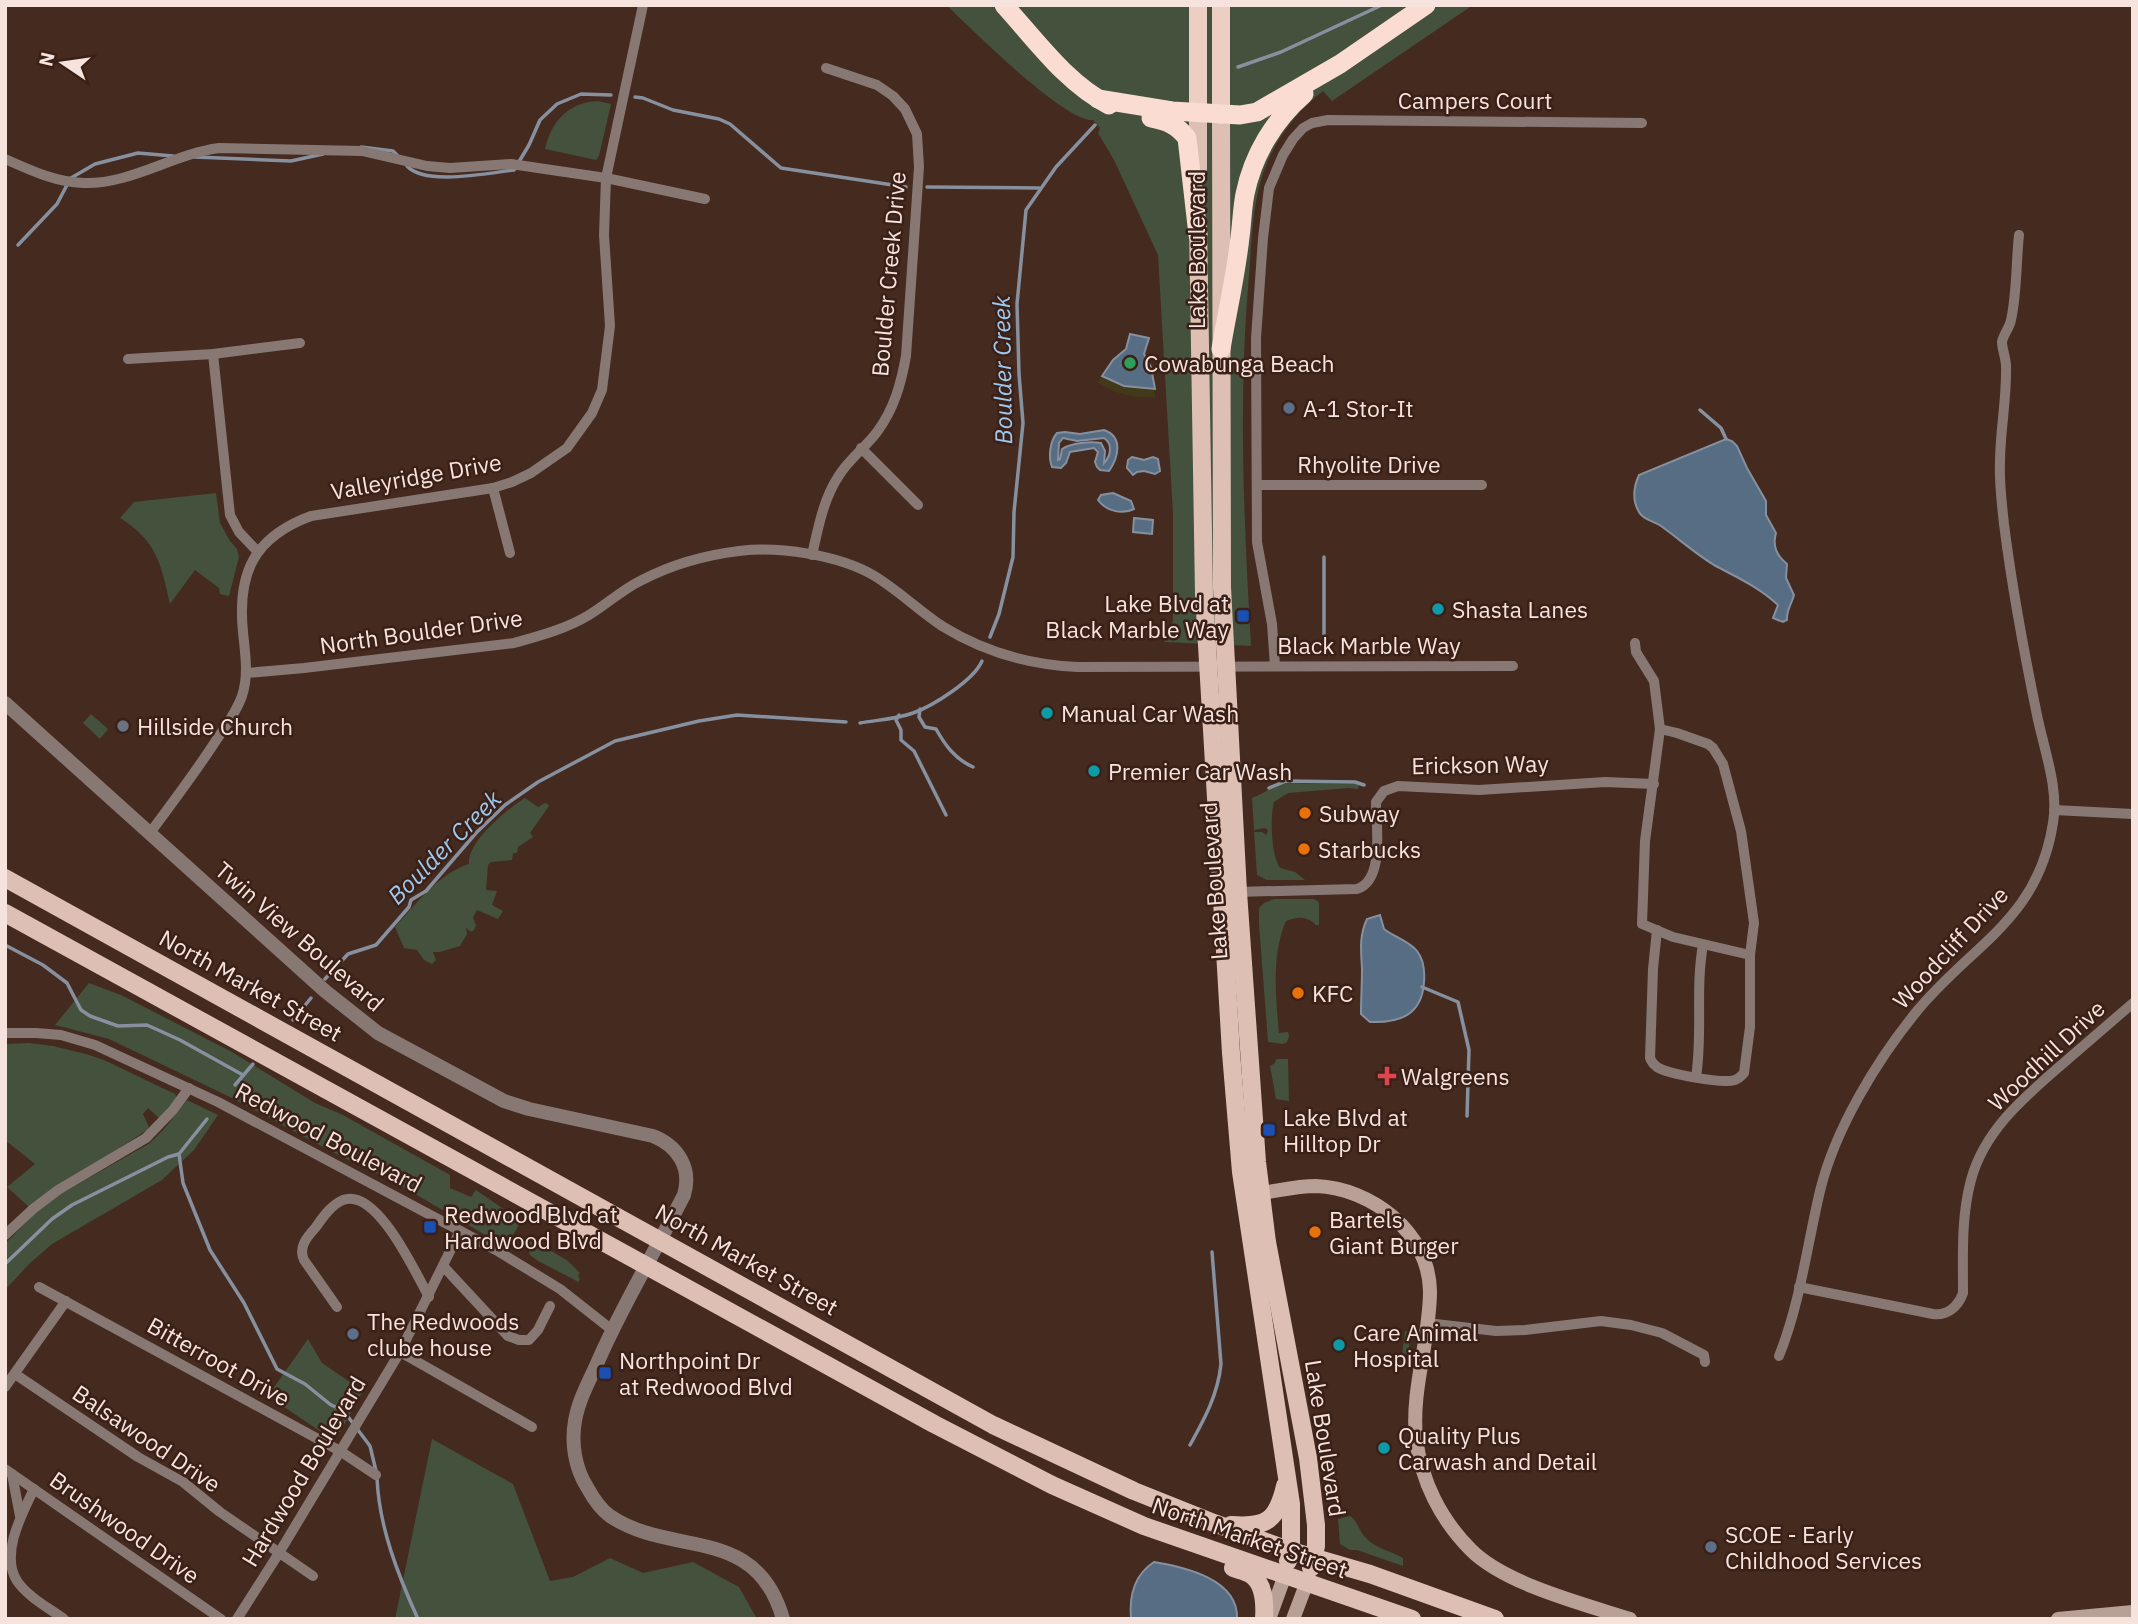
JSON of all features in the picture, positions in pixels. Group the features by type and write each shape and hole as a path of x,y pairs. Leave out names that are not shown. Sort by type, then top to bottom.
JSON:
{"highway":[{"path":"1004,5 1084,90 1114,107 1173,124 1181,130 1187,138 1198,235"},
{"name":"Lake Boulevard","path":"1198,5 1198,113"},
{"name":"Lake Boulevard","path":"1221,5 1221,115"},
{"path":"1098,99 1139,107 1247,115 1257,112 1339,64 1426,5"},
{"path":"1221,349 1245,196 1255,160 1286,111 1339,64"}],"main road":[{"name":"Lake Boulevard","path":"1198,113 1202,518 1216,667 1229,892 1253,1194 1291,1504 1291,1551 1269,1619"},
{"name":"Lake Boulevard","path":"1216,667 1220,504 1221,115"},
{"name":"North Market Street","path":"5,878 993,1424 1134,1491 1214,1523 1291,1551 1370,1574 1494,1619"},
{"name":"North Market Street","path":"5,913 999,1459 1144,1526 1412,1619"},
{"path":"1253,1194 1307,1186 1341,1189 1369,1200 1398,1222 1414,1240 1424,1260 1430,1290 1416,1413 1416,1439 1429,1490 1444,1517 1473,1552 1494,1568 1529,1584 1630,1619"},
{"name":"Lake Boulevard","path":"1253,1194 1267,1242 1308,1458 1317,1535 1307,1582 1293,1619"},
{"path":"1214,1523 1254,1526 1270,1519 1277,1511 1287,1480"},
{"path":"1144,1526 1206,1558 1251,1574 1263,1594 1264,1619"},
{"path":"2058,1619 2133,1612"}],"street":[{"name":"Valleyridge Drive","path":"150,833 236,711 247,673 240,604 245,579 258,552 283,527 311,516 493,488 512,482 531,473 567,447 592,413 602,390 610,326 604,235 606,178 643,5"},
{"name":"Boulder Creek Drive","path":"812,555 833,486 861,448 877,432 889,414 901,386 919,152 917,134 911,120 905,109 892,96 877,85 826,68"},
{"name":"Campers Court","path":"1256,485 1256,326 1267,196 1278,165 1298,132 1308,124 1328,120 1642,123"},
{"path":"5,159 42,175 82,183 108,181 197,152 225,148 362,151 427,166 459,168 511,164 606,178 705,199"},
{"name":"Woodcliff Drive","path":"1779,1356 1791,1323 1821,1187 1846,1124 1871,1074 1919,1008 2012,917 2026,897 2045,858 2053,822 2051,778 2031,686 2003,511 2000,461 2006,367 2002,341 2011,322 2019,235"},
{"path":"128,359 212,354 300,343"},
{"path":"212,354 230,515 239,532 258,552"},
{"path":"861,448 918,505"},
{"path":"1256,485 1258,554 1272,624 1275,666"},
{"name":"Rhyolite Drive","path":"1256,485 1482,485"},
{"path":"493,488 510,553"},
{"name":"North Boulder Drive","path":"247,673 514,642 541,636 588,615 640,580 704,557 762,549 812,555 852,566 873,575 943,626 968,640 1000,654 1037,664 1064,667 1216,667"},
{"path":"1635,643 1636,652 1654,681 1660,729 1645,841 1642,924 1703,945 1750,955"},
{"name":"Black Marble Way","path":"1216,667 1513,666"},
{"name":"Twin View Boulevard","path":"5,703 324,991 385,1037 504,1101 653,1136 668,1144 684,1164 684,1195 612,1330 585,1390 575,1419 575,1454 583,1482 608,1515 629,1527 714,1547 743,1559 766,1583 776,1598 783,1619"},
{"path":"1657,930 1650,1058 1654,1065 1661,1069 1696,1077 1735,1080 1744,1073 1750,1027 1750,955 1754,932 1753,907 1741,831 1723,764 1708,744 1660,729"},
{"name":"Erickson Way","path":"1229,892 1357,889 1366,885 1374,870 1376,802 1381,793 1391,787 1479,790 1605,782 1654,784"},
{"path":"2054,810 2133,814"},
{"path":"1696,1077 1699,1036 1698,970 1703,945"},
{"name":"Woodhill Drive","path":"1799,1287 1933,1314 1940,1315 1952,1310 1960,1301 1962,1293 1965,1225 1971,1180 1991,1138 2014,1108 2133,1003"},
{"name":"Redwood Boulevard","path":"5,1033 42,1033 80,1040 120,1055 189,1088 542,1277 612,1330"},
{"path":"5,1236 58,1190 146,1138 173,1110 189,1088"},
{"path":"337,1307 301,1252 302,1245 326,1214 346,1199 360,1201 381,1217 429,1297"},
{"name":"Hardwood Boulevard","path":"237,1619 400,1352 460,1231"},
{"path":"444,1267 508,1336 529,1340 550,1306"},
{"name":"Bitterroot Drive","path":"39,1287 340,1451 376,1475"},
{"path":"5,1387 66,1301"},
{"path":"1427,1322 1496,1331 1601,1321 1631,1325 1662,1333 1704,1355 1706,1362"},
{"path":"400,1352 532,1427"},
{"name":"Balsawood Drive","path":"15,1374 138,1457 183,1482 220,1512 313,1576"},
{"path":"8,1472 20,1519"},
{"name":"Brushwood Drive","path":"8,1472 221,1619"},
{"path":"34,1489 20,1519 12,1546 13,1570 24,1590 64,1619"}],"green space":[{"path":"946,5 1473,5 1332,101 1323,91 1304,107 1288,126 1264,171 1253,223 1244,368 1244,507 1251,646 1164,642 1173,621 1173,514 1158,255 1114,160 1098,133 1100,128 1093,120 1079,117 1040,91"},
{"path":"598,101 611,104 596,160 545,149 552,130 563,115 578,105"},
{"path":"216,493 220,523 237,549 239,557 229,596 220,594 219,588 195,570 170,604 160,565 150,545 120,518 134,502"},
{"path":"91,714 108,729 100,739 83,723"},
{"path":"1282,783 1359,784 1358,789 1288,793 1274,802 1272,836 1277,862 1280,868 1295,872 1305,880 1267,880 1257,875 1254,832 1266,835 1268,830 1254,830 1252,798"},
{"path":"525,798 538,807 545,803 549,806 530,833 533,837 518,847 512,860 491,862 488,865 486,890 497,891 492,905 503,911 498,919 477,910 473,917 476,926 474,930 471,932 466,928 467,934 460,946 433,952 436,960 432,964 424,960 417,950 404,948 395,927 438,882 469,864 470,855 481,836"},
{"path":"1274,899 1313,899 1319,904 1319,925 1306,918 1294,918 1286,921 1281,934 1276,962 1279,1033 1288,1032 1289,1036 1283,1044 1268,1042 1259,924 1259,908"},
{"path":"89,983 121,995 232,1052 315,1103 343,1115 450,1175 450,1188 471,1197 476,1190 520,1223 506,1247 391,1180 232,1098 109,1039 55,1025"},
{"path":"5,1044 53,1046 104,1060 175,1094 177,1098 159,1118 148,1108 143,1114 149,1127 147,1130 29,1207 7,1187 35,1164 5,1140"},
{"path":"1276,1059 1288,1059 1289,1101 1276,1099 1270,1066"},
{"path":"187,1100 218,1115 194,1150 162,1180 52,1244 5,1290 5,1244 37,1211 59,1195 150,1143"},
{"path":"528,1237 568,1261 580,1273 580,1280 578,1282 530,1255 526,1243"},
{"path":"1405,1331 1411,1331 1407,1363 1401,1362"},
{"path":"308,1339 322,1363 363,1391 340,1432 330,1438 268,1396"},
{"path":"432,1439 513,1484 550,1581 573,1577 610,1558 643,1573 693,1562 739,1587 757,1619 395,1619"},
{"path":"1350,1516 1371,1542 1403,1558 1403,1566 1350,1550 1340,1544 1338,1519"}],"sand":[{"path":"1102,376 1124,386 1155,389 1155,397 1118,393 1097,382"}],"water":[{"name":"Cowabunga Beach","path":"1130,334 1149,338 1144,354 1151,367 1155,389 1124,386 1102,376 1113,360 1126,349"},
{"path":"1104,430 1114,438 1117,454 1109,471 1097,467 1095,462 1098,452 1094,448 1070,452 1061,468 1052,467 1050,449 1057,433 1080,434","holes":["1063,438 1077,441 1104,438 1110,447 1104,463 1105,451 1101,443 1092,442 1062,449 1058,460 1059,443"]},
{"path":"1726,439 1737,446 1766,501 1766,515 1776,533 1776,550 1787,564 1786,578 1794,595 1787,620 1783,622 1773,618 1778,605 1771,599 1707,561 1661,526 1643,517 1635,503 1634,493 1639,475"},
{"path":"1132,457 1158,459 1160,471 1155,474 1137,472 1133,475 1127,468 1128,460"},
{"path":"1113,493 1131,501 1134,509 1114,511 1098,500 1101,495"},
{"path":"1134,518 1153,520 1152,534 1133,532"},
{"path":"1380,915 1384,929 1410,944 1419,954 1424,965 1424,982 1419,1002 1408,1015 1391,1021 1370,1022 1361,1014 1362,937 1367,919"},
{"path":"1154,1562 1180,1567 1208,1577 1220,1585 1235,1605 1237,1619 1131,1619 1134,1587 1142,1573"}],"waterway":[{"name":"Boulder Creek","path":"1238,67 1281,52 1382,5"},
{"path":"407,166 416,172 442,177 514,170 540,120 557,104 581,94 611,95"},
{"path":"635,97 673,110 719,119 730,124 781,168 906,187"},
{"name":"Boulder Creek","path":"990,637 999,614 1013,557 1014,512 1023,423 1017,304 1026,210 1056,167 1095,125"},
{"path":"361,147 393,151 397,155"},
{"path":"71,178 95,164 138,153 173,156"},
{"path":"195,157 291,161 323,154"},
{"path":"18,245 57,204 67,185"},
{"path":"927,187 1039,188"},
{"path":"1700,410 1721,428 1726,439"},
{"path":"1324,557 1324,651"},
{"name":"Boulder Creek","path":"860,723 900,717 921,710 962,684 982,661"},
{"path":"920,709 919,717 925,727 936,729 951,751 973,767"},
{"name":"Boulder Creek","path":"325,979 348,954 376,945 409,907 411,900 426,891 476,833 505,805 538,782 615,741 737,715 846,722"},
{"path":"899,715 896,720 901,730 901,740 914,751 946,815"},
{"path":"1269,788 1286,781 1355,782 1364,785"},
{"path":"5,945 43,965 67,983 81,1010 90,1016 118,1026 147,1025 243,1075"},
{"path":"1422,987 1458,1002 1469,1050 1467,1116"},
{"name":"Boulder Creek","path":"293,1020 311,998"},
{"name":"Boulder Creek","path":"235,1085 253,1064"},
{"name":"Boulder Creek","path":"5,1264 52,1219 72,1205 179,1154 207,1119"},
{"path":"179,1154 183,1183 210,1250 244,1303 277,1369 343,1410 370,1446 376,1471"},
{"path":"1190,1445 1214,1396 1221,1364 1212,1252"},
{"path":"377,1478 381,1515 391,1550 418,1619"}],"place":[{"name":"Cowabunga Beach","path":"1130,363"},
{"name":"A-1 Stor-It","path":"1289,408"},
{"name":"Shasta Lanes","path":"1438,609"},
{"name":"Lake Blvd at Black Marble Way","path":"1243,616"},
{"name":"Manual Car Wash","path":"1047,713"},
{"name":"Hillside Church","path":"123,726"},
{"name":"Premier Car Wash","path":"1094,771"},
{"name":"Subway","path":"1305,813"},
{"name":"Starbucks","path":"1304,849"},
{"name":"KFC","path":"1298,993"},
{"name":"Walgreens","path":"1387,1076"},
{"name":"Lake Blvd at Hilltop Dr","path":"1269,1130"},
{"name":"Redwood Blvd at Hardwood Blvd","path":"430,1227"},
{"name":"Bartels Giant Burger","path":"1315,1232"},
{"name":"The Redwoods clube house","path":"353,1334"},
{"name":"Care Animal Hospital","path":"1339,1345"},
{"name":"Northpoint Dr at Redwood Blvd","path":"605,1373"},
{"name":"Quality Plus Carwash and Detail","path":"1384,1448"},
{"name":"SCOE - Early Childhood Services","path":"1711,1547"}]}
